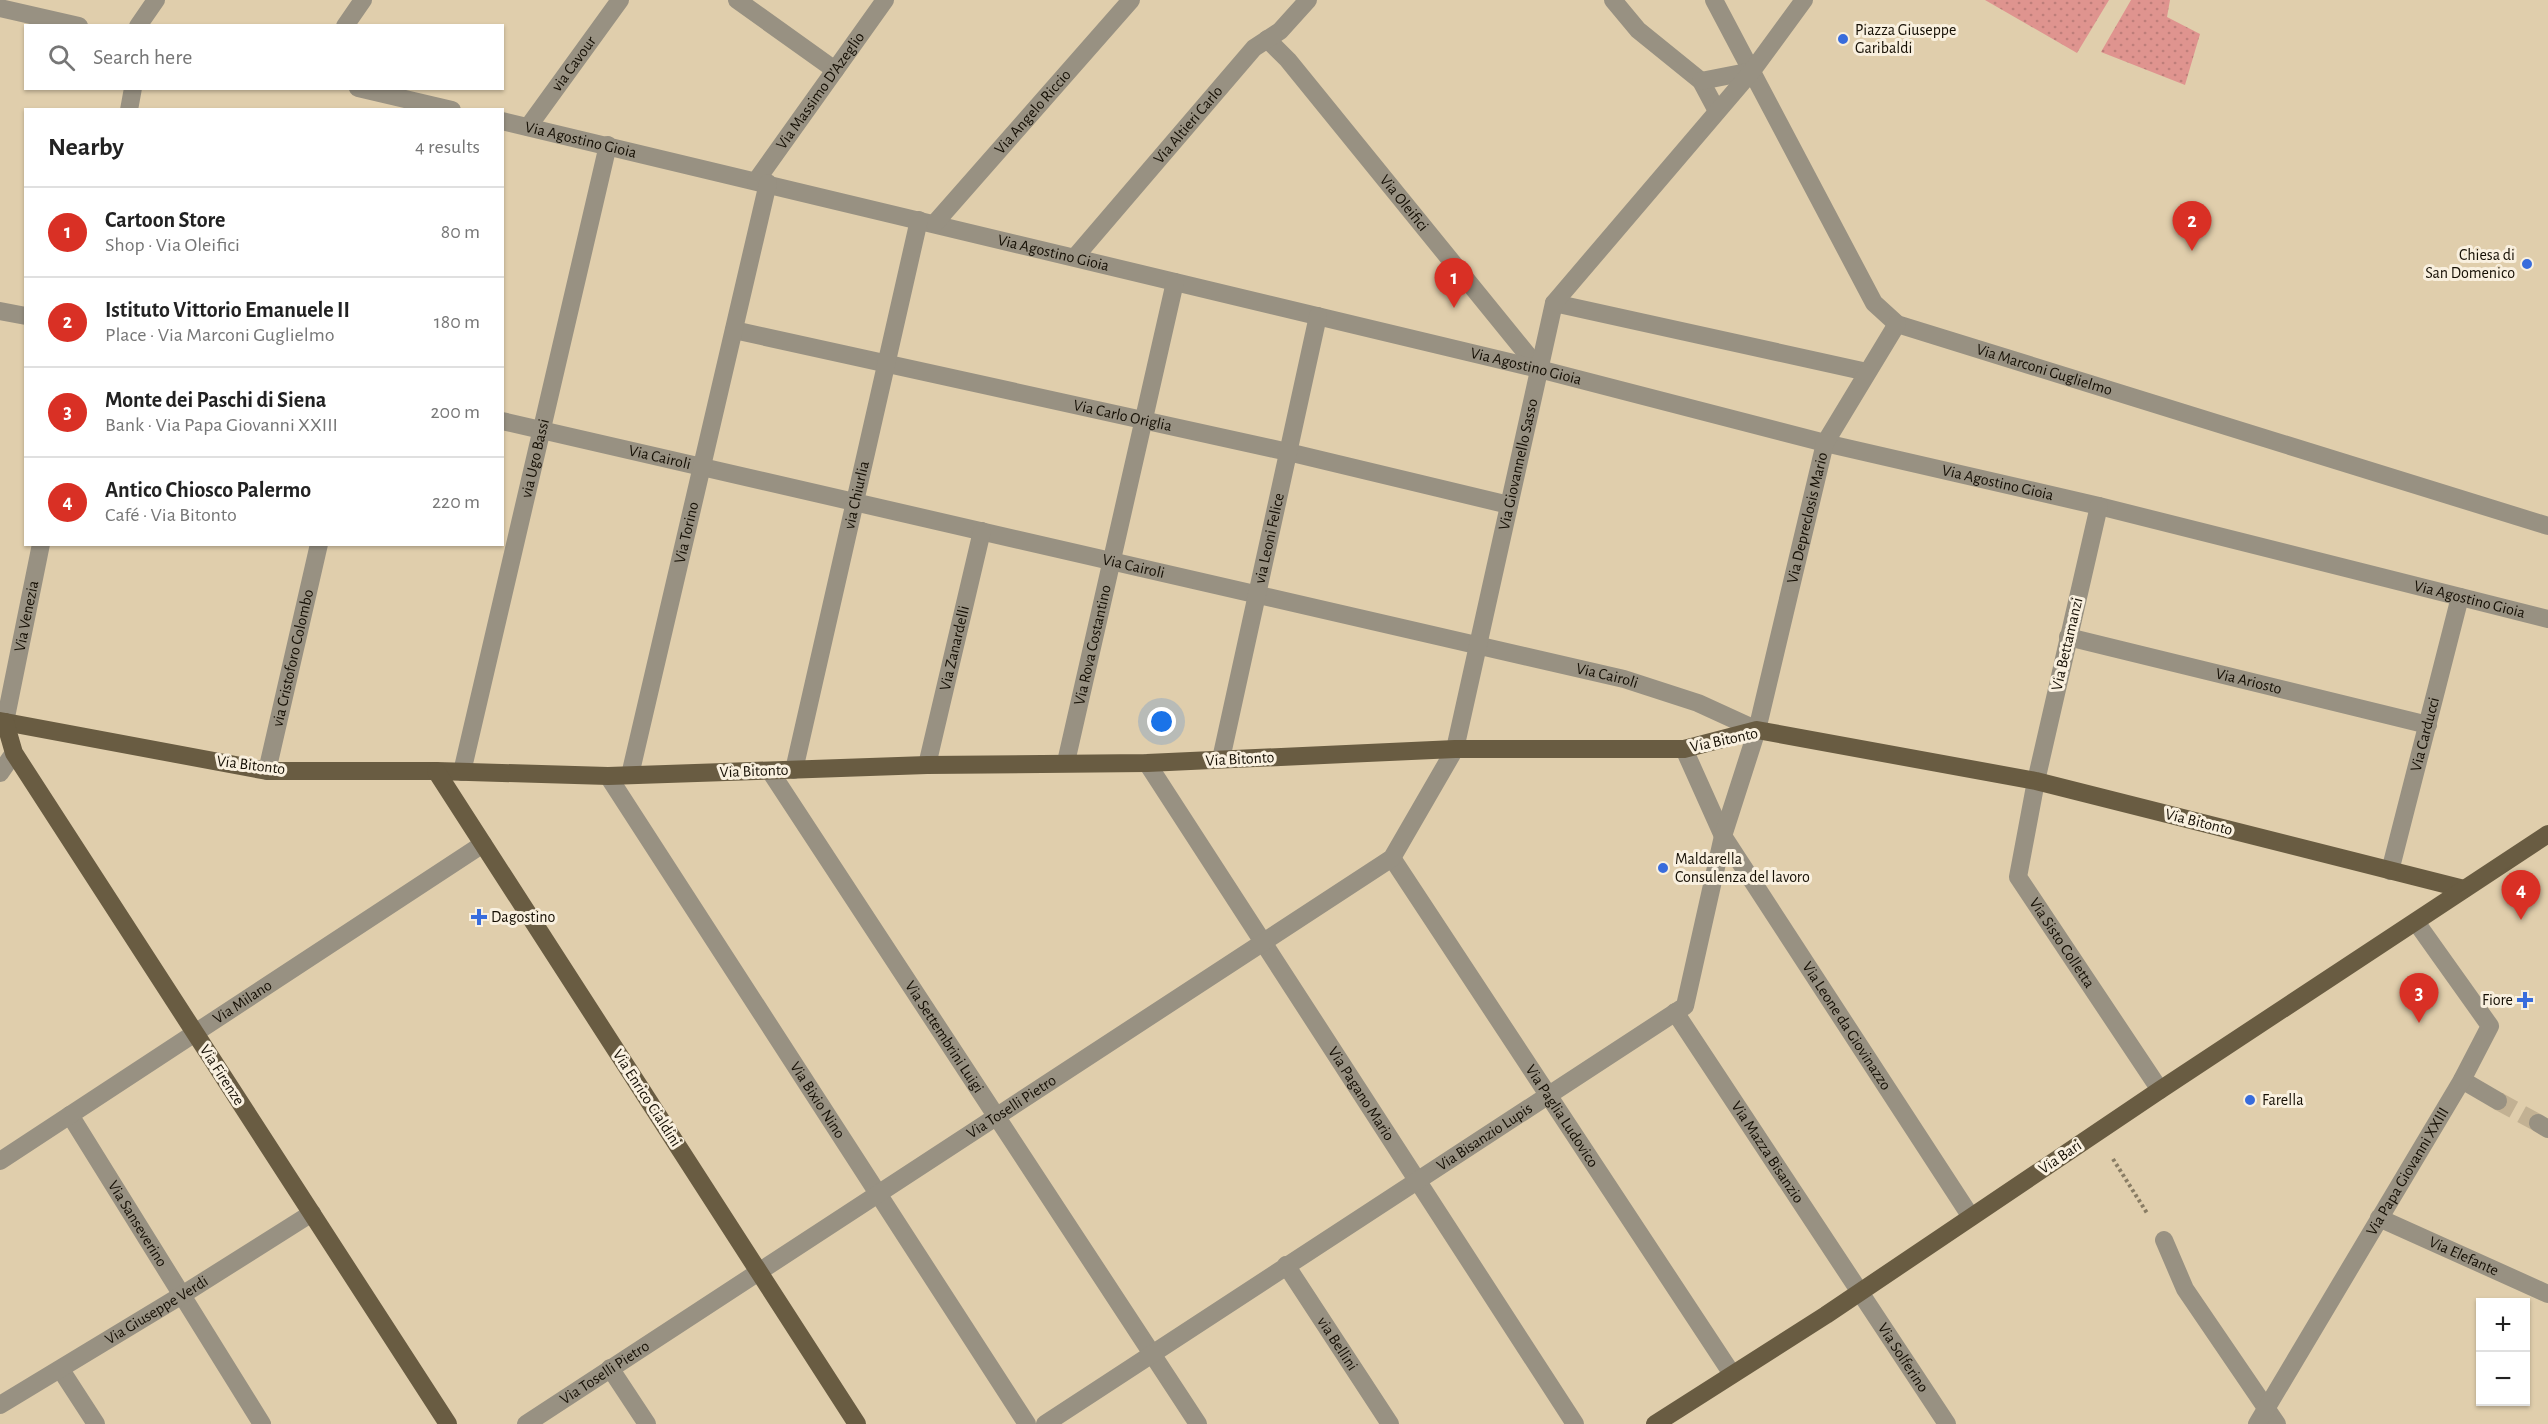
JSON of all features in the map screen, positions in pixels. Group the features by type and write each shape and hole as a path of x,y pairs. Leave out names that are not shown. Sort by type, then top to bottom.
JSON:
{"main road":[{"name":"Via Bitonto","path":"2,722 267,771 436,771 608,776 927,765 1147,763 1455,749 1684,749 1757,730 2036,781 2464,889"},
{"name":"Via Firenze","path":"2,722 14,753 448,1424"},
{"name":"Via Enrico Cialdini","path":"436,771 857,1424"},
{"name":"Via Bari","path":"1655,1424 1861,1292 2160,1090 2548,834"}],"street":[{"path":"139,24 156,0"},
{"path":"346,24 363,0"},
{"name":"via Cavour","path":"528,127 620,0"},
{"path":"737,0 836,70"},
{"name":"Via Massimo D'Azeglio","path":"762,182 885,0"},
{"name":"Via Altieri Carlo","path":"1075,257 1254,48 1280,31 1308,0"},
{"path":"1613,0 1638,30 1701,81 1717,111"},
{"name":"Via Marconi Guglielmo","path":"1714,0 1874,303 1897,324 2548,526"},
{"name":"Via Giovannello Sasso","path":"1455,749 1554,303 1752,70 1804,0"},
{"name":"Via Angelo Riccio","path":"927,222 1126,1"},
{"path":"0,8 70,24"},
{"name":"Via Oleifici","path":"1268,39 1288,60 1539,369"},
{"path":"1701,81 1752,70"},
{"path":"129,108 133,90"},
{"path":"365,90 419,106 436,108"},
{"name":"Via Agostino Gioia","path":"504,121 1539,369 1825,442 2099,507 2548,619"},
{"name":"via Ugo Bassi","path":"462,772 608,145"},
{"name":"Via Torino","path":"630,775 734,330 762,182"},
{"name":"via Chiurlia","path":"794,770 887,363 927,222"},
{"name":"Via Rova Costantino","path":"1065,762 1175,282"},
{"path":"1554,303 1867,372"},
{"path":"0,311 24,316"},
{"name":"via Leoni Felice","path":"1221,759 1318,316"},
{"name":"Via Depreclosis Mario","path":"1757,730 1825,442 1897,324"},
{"name":"Via Carlo Origlia","path":"734,330 1288,452 1509,505"},
{"name":"Via Cairoli","path":"504,421 1624,679 1698,703 1757,730"},
{"name":"Via Bettamanzi","path":"2036,781 2099,507"},
{"name":"Via Zanardelli","path":"927,765 982,531"},
{"name":"Via Venezia","path":"2,722 41,546"},
{"name":"via Cristoforo Colombo","path":"267,771 319,546"},
{"name":"Via Carducci","path":"2390,870 2460,597"},
{"name":"Via Ariosto","path":"2068,637 2428,725"},
{"name":"Via Bisanzio Lupis","path":"1045,1424 1685,1006 1723,836 1757,730"},
{"name":"Via Toselli Pietro","path":"526,1424 880,1195 1392,858 1455,749"},
{"name":"Via Leone da Giovinazzo","path":"1684,749 1723,836 1971,1217"},
{"path":"0,773 14,753"},
{"name":"Via Pagano Mario","path":"1147,763 1575,1424"},
{"name":"Via Settembrini Luigi","path":"771,771 1198,1424"},
{"name":"Via Bixio Nino","path":"608,776 1027,1424"},
{"name":"Via Sisto Colletta","path":"2036,781 2018,877 2160,1090"},
{"name":"Via Milano","path":"0,1161 483,844"},
{"name":"Via Paglia Ludovico","path":"1392,858 1732,1374"},
{"name":"Via Papa Giovanni XXIII","path":"2257,1424 2462,1080 2490,1026 2416,922"},
{"name":"Via Mazza Bisanzio","path":"1675,1012 1861,1292"},
{"path":"2462,1080 2499,1101"},
{"name":"Via Sanseverino","path":"70,1115 262,1424"},
{"name":"Via Giuseppe Verdi","path":"0,1405 61,1370 312,1213"},
{"name":"Via Elefante","path":"2379,1218 2548,1294"},
{"path":"2164,1239 2185,1289 2277,1424"},
{"name":"via Bellini","path":"1286,1265 1390,1424"},
{"name":"Via Solferino","path":"1861,1292 1947,1424"},
{"path":"610,1368 647,1424"},
{"path":"61,1370 96,1424"}],"path":[{"path":"2096,1133 2164,1239"}],"shaded area":[{"path":"1985,0 2109,0 2077,53"},
{"path":"2131,0 2170,0 2167,17 2200,34 2185,85 2101,52"}],"tunnel":[{"path":"2498,1101 2538,1123"}],"place":[{"name":"Piazza Giuseppe Garibaldi","path":"1843,39"},
{"name":"Istituto Vittorio Emanuele II","path":"2192,251"},
{"name":"Chiesa di San Domenico","path":"2527,264"},
{"name":"Cartoon Store","path":"1454,308"},
{"name":"Maldarella Consulenza del lavoro","path":"1663,868"},
{"name":"Dagostino","path":"479,917"},
{"name":"Antico Chiosco Palermo","path":"2521,920"},
{"name":"Fiore","path":"2525,1000"},
{"name":"Monte dei Paschi di Siena","path":"2419,1023"},
{"name":"Farella","path":"2250,1100"}]}
